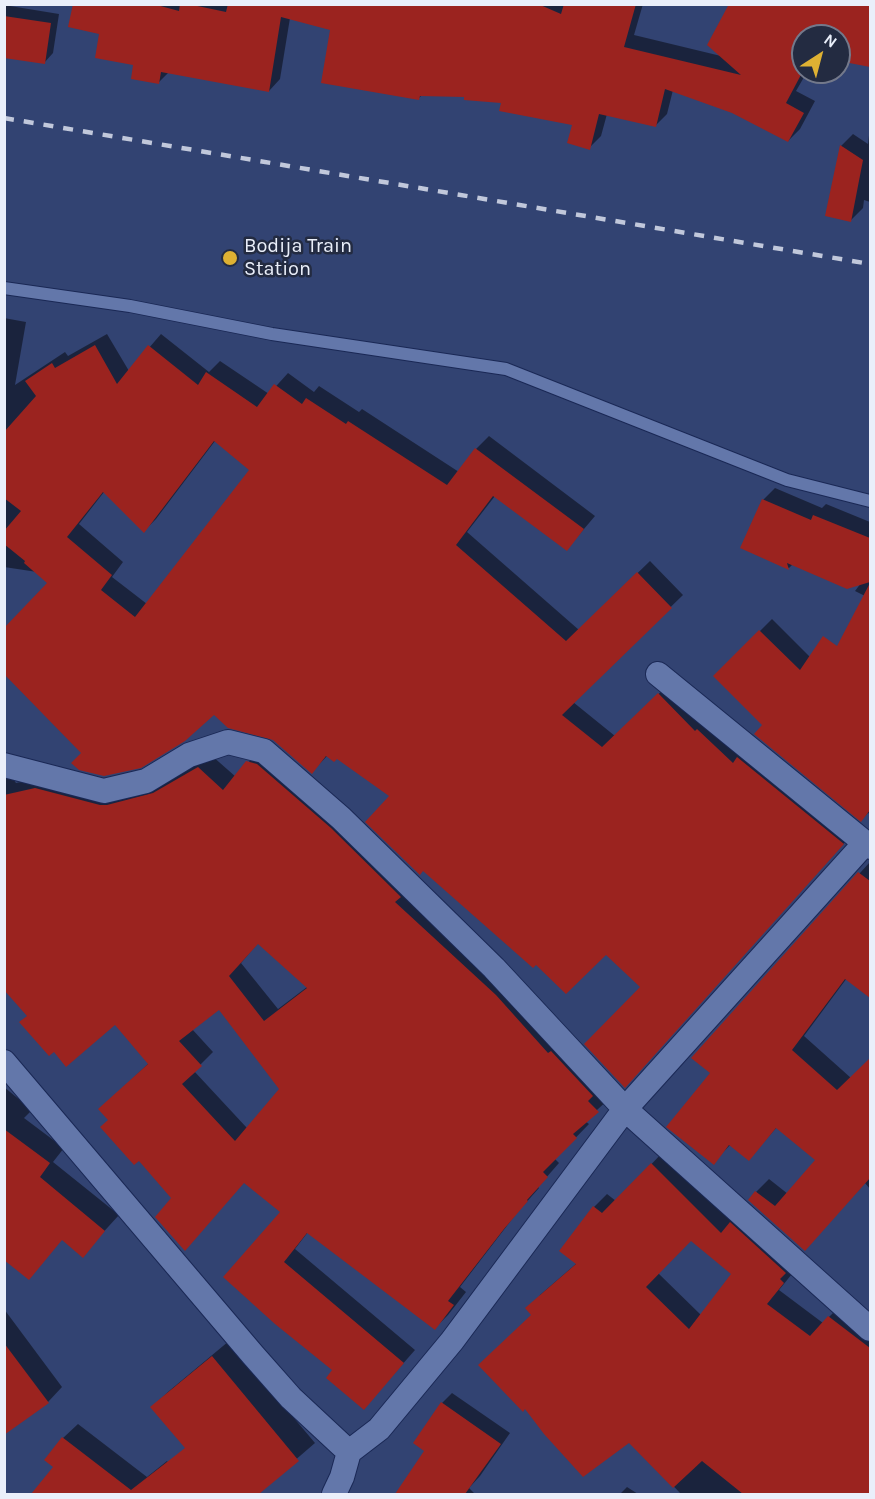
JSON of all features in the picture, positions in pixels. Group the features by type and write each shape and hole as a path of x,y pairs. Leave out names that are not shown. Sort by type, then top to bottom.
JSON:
{"street":[{"path":"334,1494 342,1477 349,1452 379,1429 452,1341 625,1109 868,844 658,674"},
{"path":"4,765 104,791 146,781 189,754 228,742 264,751 341,818 494,968 625,1109 870,1329"},
{"path":"4,1062 252,1355 291,1398 349,1452"}],"lane":[{"path":"4,288 130,306 272,334 506,369 787,480 870,501"}],"building":[{"path":"73,4 153,4 179,11 180,4 188,4 226,12 228,4 538,4 561,14 564,4 636,4 624,47 741,75 707,45 729,4 870,4 870,67 851,63 851,24 791,24 791,84 796,84 786,103 804,113 788,142 732,113 665,89 656,127 599,114 590,150 567,143 572,125 499,111 501,103 464,100 464,97 420,96 419,100 321,83 330,30 281,17 269,92 161,72 159,84 131,79 133,65 95,58 99,34 68,27"},
{"path":"4,16 51,23 45,64 4,58"},
{"path":"840,145 863,160 851,222 825,216"},
{"path":"95,345 117,384 148,345 198,385 206,372 257,407 274,384 302,404 306,398 346,424 348,421 447,485 475,448 584,529 567,551 493,496 456,545 566,641 637,572 672,608 562,715 602,747 658,693 695,731 697,729 733,763 737,757 844,844 625,1088 584,1044 640,987 606,955 566,994 536,965 533,968 423,871 420,875 365,822 389,796 337,759 334,762 326,756 312,774 273,740 228,728 214,715 185,741 141,768 104,776 79,770 71,763 81,753 4,674 4,628 47,583 4,544 4,531 21,511 4,498 4,432 36,396 25,381 52,363 55,368","holes":["214,441 249,470 135,617 101,590 112,575 67,537 103,492 144,533"]},
{"path":"762,499 811,520 813,515 870,538 870,582 847,589 787,563 789,570 740,548"},
{"path":"870,583 870,810 861,822 754,734 762,725 713,676 759,630 800,670 823,636 837,646"},
{"path":"246,761 257,764 331,828 401,897 395,902 496,995 548,1053 551,1051 593,1096 588,1101 599,1112 573,1134 577,1138 543,1172 548,1177 527,1200 448,1301 454,1305 435,1330 307,1233 284,1262 404,1363 364,1410 326,1378 332,1370 275,1324 223,1277 280,1212 244,1183 185,1251 155,1217 171,1198 139,1161 134,1165 100,1127 108,1120 98,1109 148,1064 115,1025 66,1067 54,1052 49,1056 19,1022 27,1016 4,990 4,795 35,788 107,805 153,793 198,767 223,790","holes":["258,944 307,988 264,1021 229,976","219,1010 279,1089 235,1141 182,1084 202,1066 179,1041"]},
{"path":"858,872 870,881 870,998 845,979 792,1050 837,1090 870,1058 870,1178 805,1251 748,1200 755,1191 775,1206 815,1160 776,1128 749,1161 729,1145 714,1165 666,1127 710,1073 691,1058"},
{"path":"4,1129 50,1163 40,1177 105,1231 83,1258 62,1240 29,1280 4,1260"},
{"path":"651,1163 721,1233 730,1222 786,1273 780,1279 784,1283 767,1304 810,1336 828,1316 870,1348 870,1494 743,1494 702,1461 673,1488 629,1443 583,1477 525,1409 523,1412 478,1365 531,1315 525,1308 576,1264 559,1251 593,1206 602,1213","holes":["691,1241 731,1274 689,1329 646,1287"]},
{"path":"4,1343 49,1403 4,1435"},
{"path":"212,1356 299,1461 259,1494 31,1494 53,1467 44,1460 62,1437 131,1490 185,1448 150,1407"},
{"path":"441,1402 501,1444 465,1494 395,1494 424,1451 413,1443"}],"railway":[{"path":"4,118 870,264"}],"place":[{"name":"Bodija Train Station","path":"230,258"}]}
